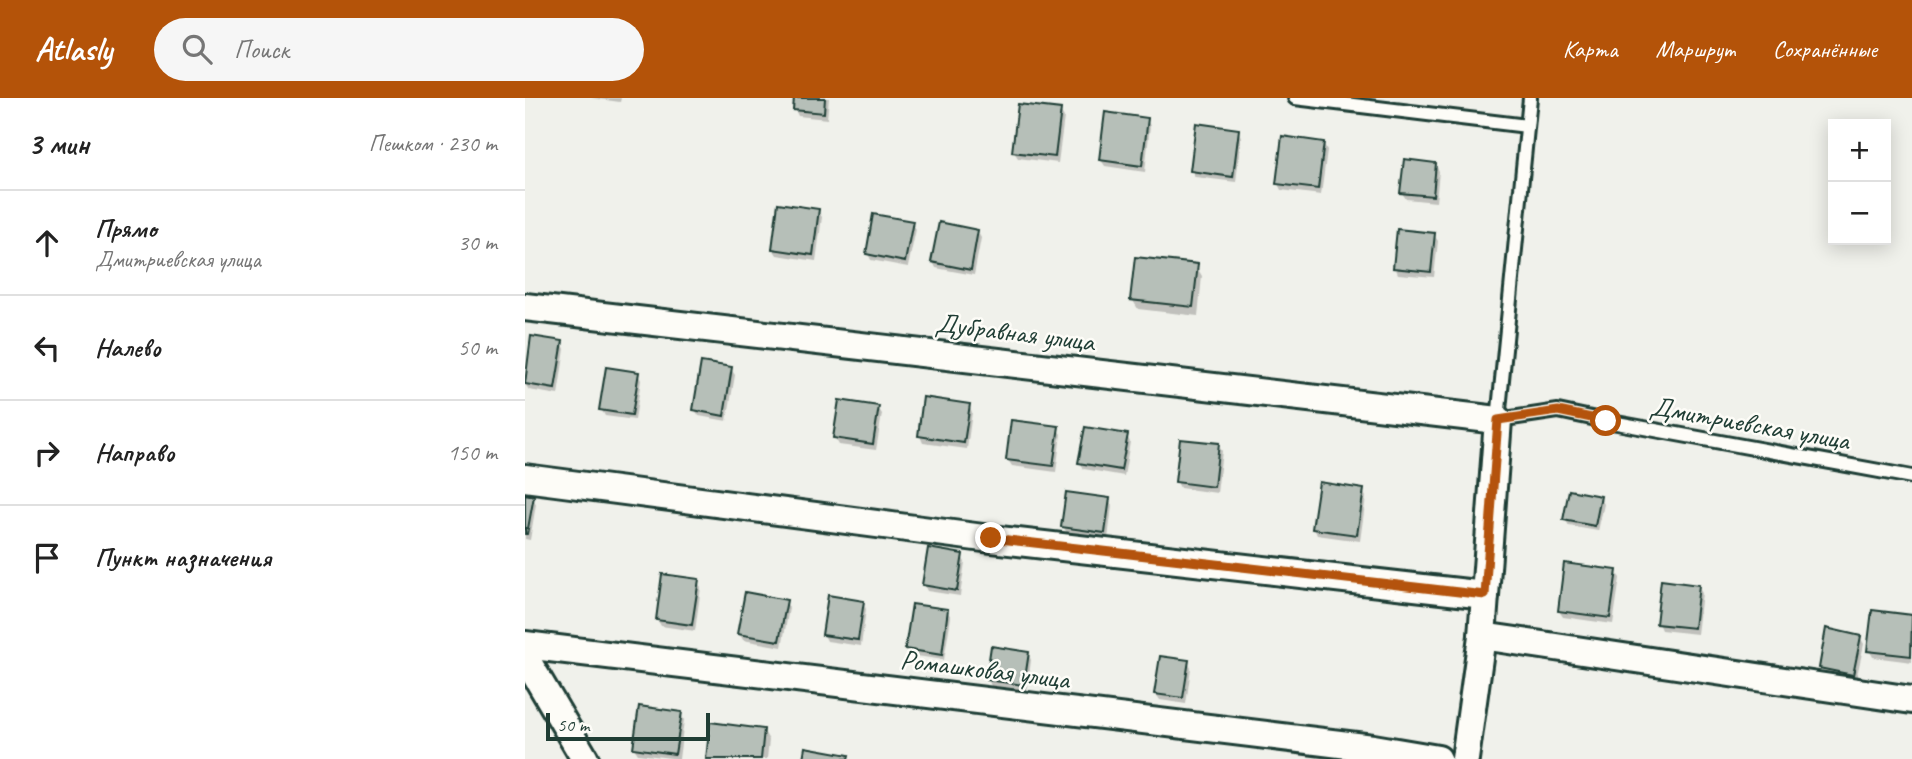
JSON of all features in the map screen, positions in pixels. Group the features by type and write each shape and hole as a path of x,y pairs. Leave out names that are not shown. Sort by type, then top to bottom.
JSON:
{"street":[{"name":"Дубравная улица","path":"525,307 1498,420"},
{"path":"1465,759 1482,636 1498,420"},
{"path":"525,478 991,538 1485,595"},
{"path":"1482,636 1912,700"},
{"name":"Ромашковая улица","path":"525,645 1373,748 1438,759"},
{"path":"525,657 585,759"}],"lane":[{"path":"1295,98 1527,126"},
{"path":"1498,420 1530,98"},
{"name":"Дмитриевская улица","path":"1498,420 1558,411 1912,477"}],"building":[{"path":"794,98 825,98 824,113 793,110"},
{"path":"1018,104 1061,109 1055,157 1012,152"},
{"path":"1105,112 1148,118 1142,166 1099,160"},
{"path":"1196,123 1239,129 1233,177 1190,171"},
{"path":"1282,136 1324,142 1318,189 1276,184"},
{"path":"1404,159 1436,163 1433,196 1400,193"},
{"path":"778,203 819,209 813,255 772,249"},
{"path":"873,214 913,221 905,262 866,254"},
{"path":"939,222 978,230 971,270 931,262"},
{"path":"1397,229 1435,233 1431,272 1393,268"},
{"path":"1135,257 1198,264 1193,307 1130,300"},
{"path":"531,336 563,341 555,389 525,384"},
{"path":"701,362 732,367 724,416 693,410"},
{"path":"606,367 639,372 632,415 599,410"},
{"path":"923,397 970,404 964,443 918,436"},
{"path":"839,400 879,406 873,444 833,438"},
{"path":"1011,420 1059,426 1053,466 1006,460"},
{"path":"1085,427 1128,434 1121,470 1078,463"},
{"path":"1180,439 1219,443 1214,487 1175,482"},
{"path":"1319,482 1364,489 1357,535 1312,529"},
{"path":"1569,490 1601,496 1595,526 1563,520"},
{"path":"1066,492 1110,498 1105,533 1061,527"},
{"path":"525,494 534,496 527,534 525,534"},
{"path":"928,548 963,554 957,591 922,585"},
{"path":"1564,563 1617,570 1610,618 1558,611"},
{"path":"662,574 699,579 692,625 656,620"},
{"path":"1661,580 1699,585 1694,628 1656,624"},
{"path":"745,592 787,600 779,641 737,634"},
{"path":"828,595 864,601 858,640 822,635"},
{"path":"912,604 948,609 942,655 905,649"},
{"path":"1872,610 1912,615 1911,656 1867,651"},
{"path":"1826,628 1861,636 1853,675 1819,668"},
{"path":"991,646 1029,652 1024,685 986,680"},
{"path":"1160,656 1189,660 1183,698 1154,694"},
{"path":"639,706 682,712 675,754 633,748"},
{"path":"710,722 764,729 761,759 706,759"},
{"path":"805,747 849,755 848,759 803,759"}],"route":[{"path":"991,538 1485,595 1498,420 1558,411 1606,421"}]}
